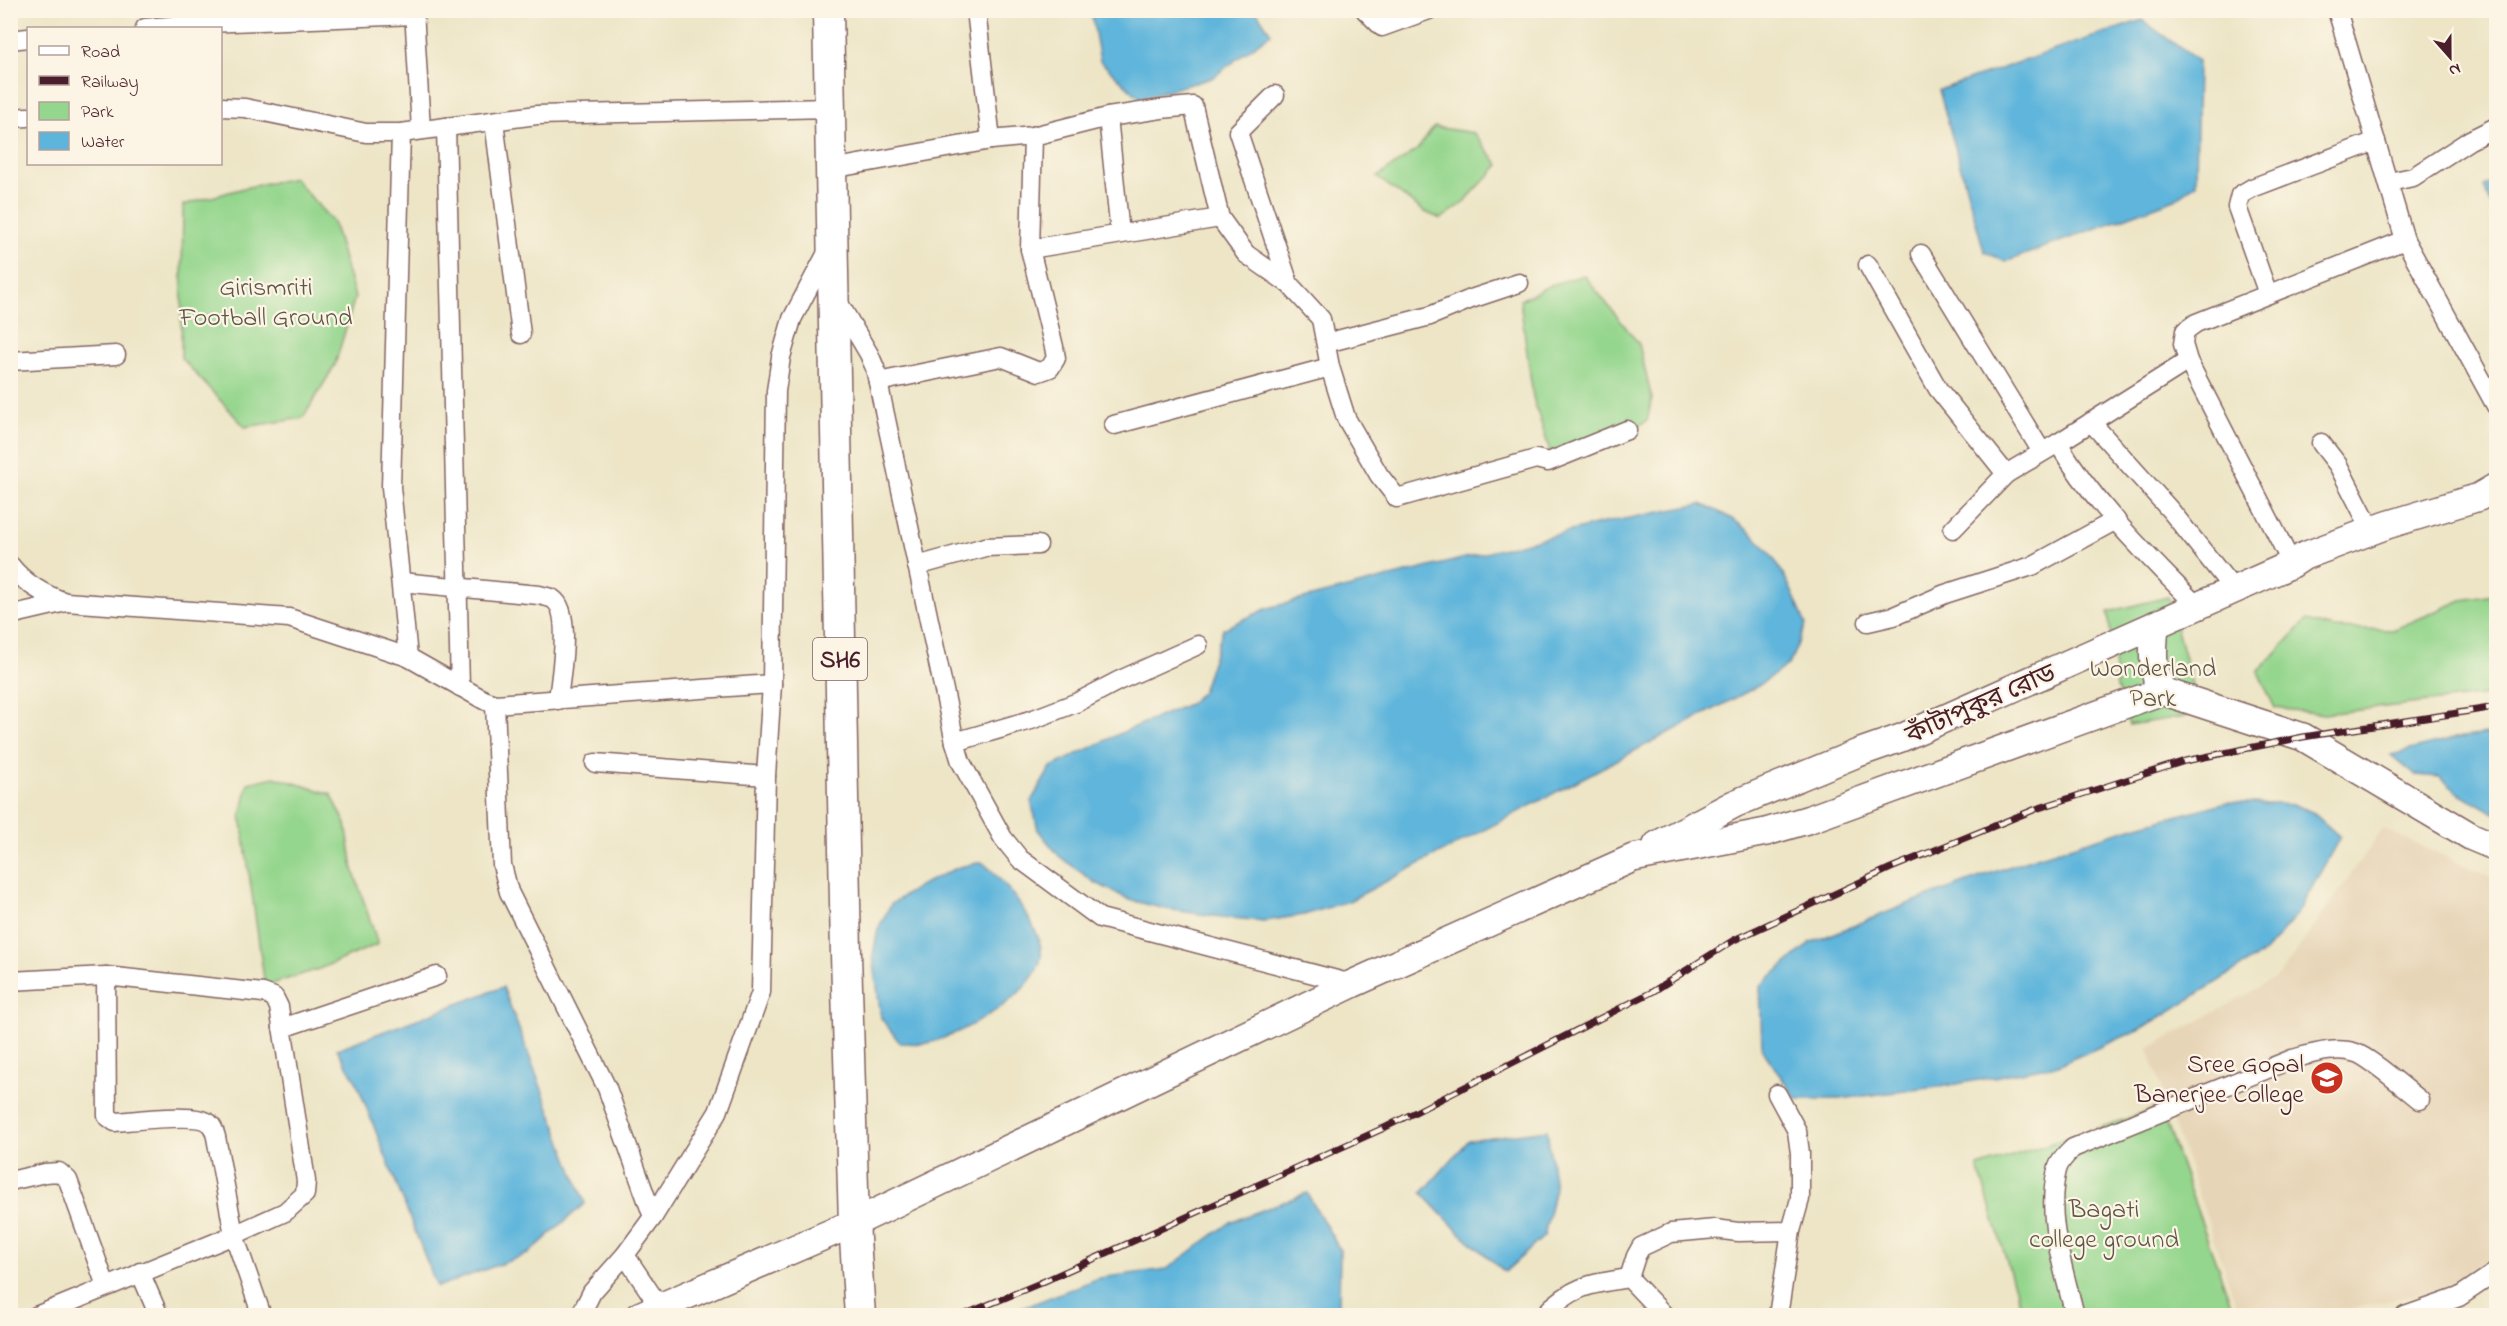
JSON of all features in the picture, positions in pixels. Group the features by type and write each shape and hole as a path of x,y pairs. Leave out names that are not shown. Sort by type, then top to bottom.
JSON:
{"main road":[{"name":"SH6","path":"828,10 835,296 839,641 855,1223 860,1311"},
{"name":"কাঁটাপুকুর রোড","path":"1633,858 1734,804 1858,753 1901,738 2292,564 2304,556 2372,531 2479,497 2496,488"},
{"path":"2155,625 2153,644 2155,680 2162,691"},
{"path":"649,1311 855,1223 1352,984 1633,858 1766,831 1810,819 2162,691 2303,736 2472,837 2496,847"}],"street":[{"path":"976,10 992,140"},
{"path":"1365,10 1382,27 1429,10"},
{"path":"2337,10 2405,240 2496,406"},
{"path":"151,27 207,17 414,13 421,130"},
{"path":"10,40 27,38"},
{"path":"1275,95 1238,132 1289,284"},
{"path":"831,169 992,140 1033,136 1108,117 1193,106 1220,218 1245,254 1289,284 1321,319 1330,367 1346,418 1379,475 1397,498 1536,459 1548,462 1628,430"},
{"path":"222,107 245,108 366,133 401,133 537,115 830,108"},
{"path":"10,117 27,117"},
{"path":"1108,117 1120,234"},
{"path":"494,121 521,334"},
{"path":"446,127 460,687"},
{"path":"2389,182 2413,177 2470,140 2496,127"},
{"path":"401,133 392,487 408,657"},
{"path":"878,382 1001,357 1039,372 1050,368 1056,358 1030,249 1033,136"},
{"path":"2268,294 2237,207 2240,195 2252,188 2376,141"},
{"path":"1030,249 1220,218"},
{"path":"2292,564 2188,361 2183,344 2185,331 2196,323 2405,240"},
{"path":"580,1316 592,1292 625,1255 653,1217 718,1112 761,992 766,776 772,684 776,391 792,319 833,242"},
{"path":"1921,254 2042,452"},
{"path":"1868,265 1938,389 2006,474"},
{"path":"1326,343 1430,316 1519,283"},
{"path":"835,296 869,354 878,382 961,762 1003,838 1020,859 1100,918 1352,984"},
{"path":"10,361 116,355"},
{"path":"1953,529 2006,474 2188,361"},
{"path":"1114,425 1330,367"},
{"path":"2091,422 2171,511 2234,590"},
{"path":"2058,443 2078,475 2116,520 2197,606"},
{"path":"2321,443 2338,465 2372,531"},
{"path":"1869,622 1894,616 1945,594 2032,566 2116,520"},
{"path":"917,566 985,547 1038,545"},
{"path":"10,565 31,585 66,603"},
{"path":"401,582 539,595 554,599 561,610 565,625 558,700"},
{"path":"10,615 66,603 290,618 408,657 495,704 772,684"},
{"path":"955,742 1031,720 1078,702 1118,681 1198,645"},
{"path":"495,704 502,865 507,885 605,1082 653,1217"},
{"path":"596,763 766,776"},
{"path":"10,981 105,976 263,993 274,997 279,1007 306,1181 305,1194 285,1212 106,1286 59,1311 36,1316"},
{"path":"105,976 107,1116 115,1122 188,1118 202,1119 210,1123 216,1137 234,1235 262,1316"},
{"path":"282,1028 437,976"},
{"path":"2075,1316 2052,1218 2057,1169 2062,1159 2073,1148 2292,1059 2320,1052 2341,1050 2358,1053 2420,1100"},
{"path":"1777,1094 1797,1131 1800,1153 1800,1199 1791,1231 1778,1316"},
{"path":"10,1182 45,1173 59,1172 68,1180 106,1286"},
{"path":"1629,1278 1641,1247 1671,1233 1716,1229 1738,1232 1791,1231"},
{"path":"625,1255 649,1311"},
{"path":"140,1272 159,1316"},
{"path":"2405,1316 2459,1297 2496,1272"},
{"path":"1543,1316 1558,1300 1584,1285 1629,1278"},
{"path":"1629,1278 1665,1316"}],"shaded area":[{"name":"Sree Gopal Banerjee College","path":"2383,829 2496,879 2496,1260 2439,1290 2323,1315 2240,1315 2148,1049 2279,976"}],"green space":[{"path":"1434,127 1474,133 1499,165 1462,204 1441,219 1425,212 1377,177 1417,150"},
{"name":"Girismriti Football Ground","path":"294,178 333,222 355,297 335,365 303,418 245,427 181,358 183,205 244,188"},
{"path":"1584,275 1639,344 1652,399 1647,421 1582,453 1551,455 1533,397 1520,300 1551,285"},
{"path":"2496,593 2496,694 2324,714 2275,708 2258,672 2306,621 2334,628 2393,630 2462,600"},
{"name":"Wonderland Park","path":"2168,597 2200,714 2129,725 2117,687 2108,612"},
{"path":"274,777 331,794 346,824 353,869 378,944 319,969 265,986 241,816 248,783"},
{"name":"Bagati college ground","path":"2160,1108 2235,1315 2023,1315 1978,1167"}],"water":[{"path":"1091,11 1256,11 1271,33 1212,78 1140,98 1100,61"},
{"path":"2142,20 2198,61 2196,184 2175,199 2005,262 1984,251 1939,90"},
{"path":"2496,181 2496,220 2483,186"},
{"path":"1701,504 1723,514 1756,537 1779,567 1806,625 1789,664 1758,686 1349,901 1304,915 1264,921 1166,909 1130,900 1094,882 1059,856 1038,830 1031,801 1051,767 1123,732 1189,704 1202,692 1223,629 1268,608 1599,524"},
{"path":"2496,733 2496,814 2457,792 2440,777 2415,775 2391,755 2455,738"},
{"path":"2227,802 2295,805 2312,812 2340,837 2296,916 2264,953 2141,1029 2058,1065 1946,1086 1839,1099 1796,1099 1762,1049 1760,986 1810,943 2030,859"},
{"path":"982,862 1011,892 1036,933 1041,957 1036,971 1013,998 962,1030 932,1042 900,1043 881,1018 873,955 878,929 891,904 921,885 959,867"},
{"path":"503,987 585,1203 528,1254 437,1287 356,1081 337,1049"},
{"path":"1547,1130 1555,1188 1544,1236 1505,1272 1458,1231 1422,1193 1469,1140"},
{"path":"1307,1193 1340,1250 1339,1311 1327,1316 1005,1315 1099,1278 1167,1269 1231,1222"}],"railway":[{"path":"961,1316 1038,1284 1384,1128 1652,992 1734,940 1891,868 2036,809 2185,761 2303,737 2496,707"}],"place":[{"name":"Sree Gopal Banerjee College","path":"2327,1078"}]}
